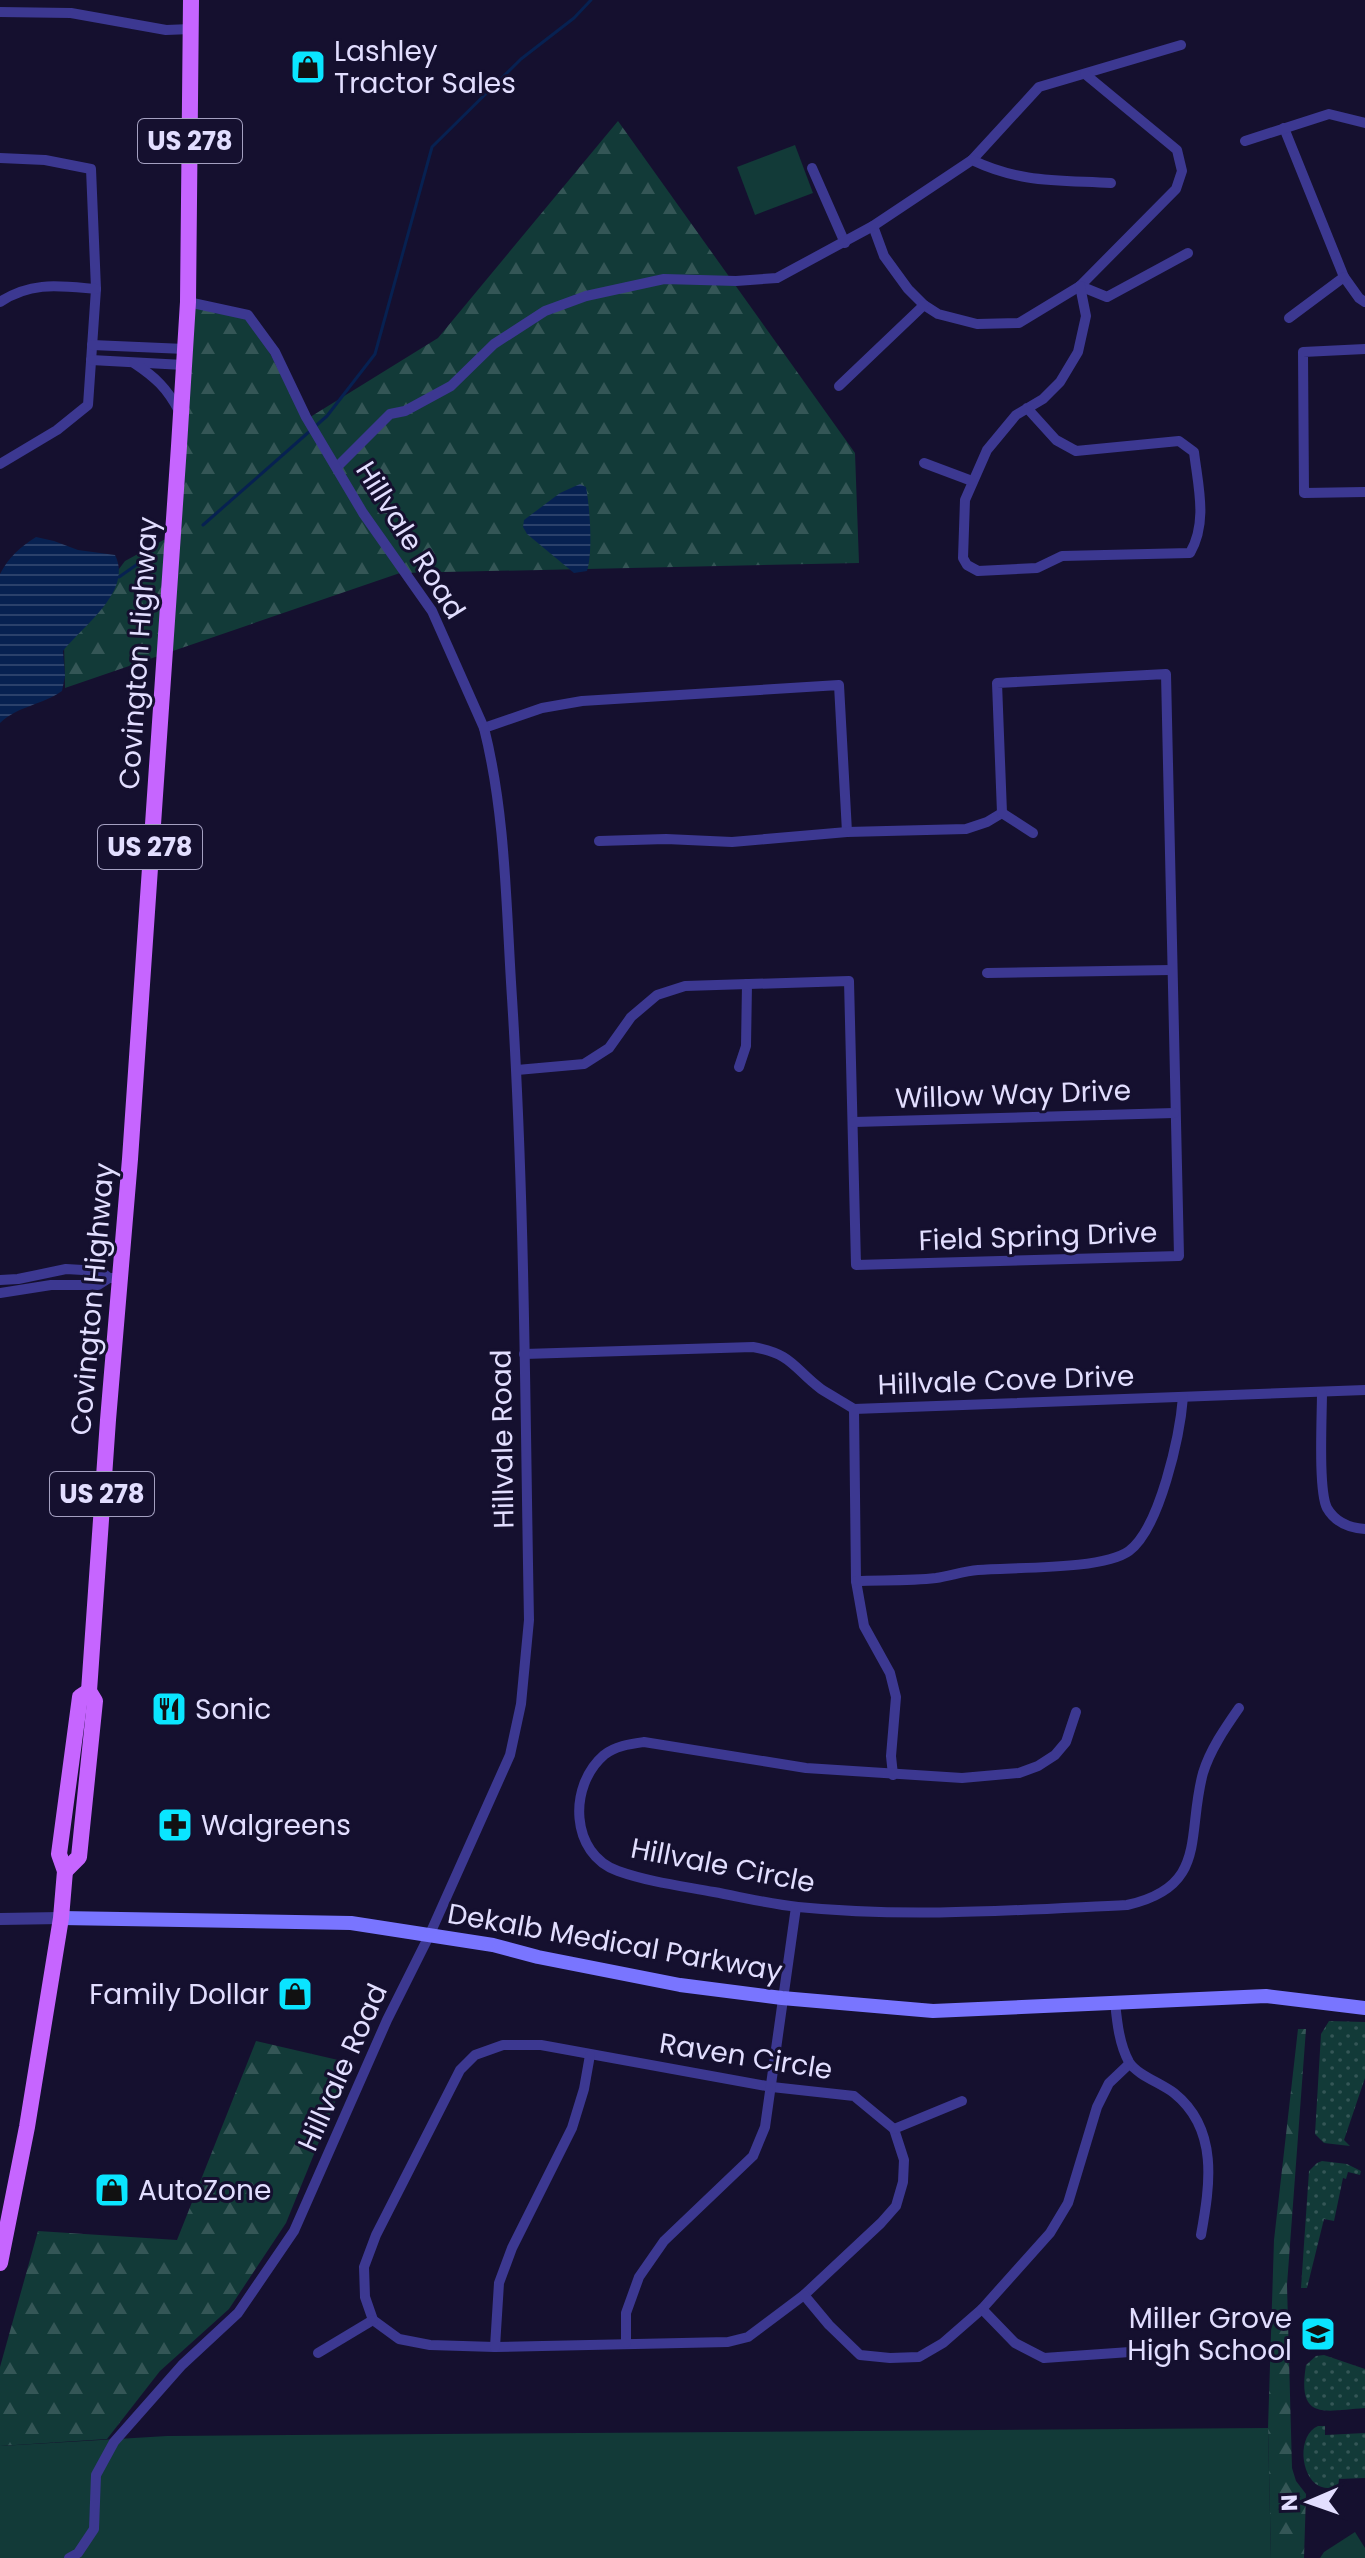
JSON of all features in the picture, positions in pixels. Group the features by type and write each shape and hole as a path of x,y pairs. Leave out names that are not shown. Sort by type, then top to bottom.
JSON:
{"main road":[{"name":"Covington Highway","path":"0,2263 27,2127 61,1918 65,1871 59,1854 80,1697 89,1691 114,1278 130,1159 188,302 191,0"},
{"name":"Dekalb Medical Parkway","path":"61,1918 351,1923 493,1945 680,1985 782,1998 933,2011 1266,1996 1365,2008"}],"street":[{"path":"0,12 71,13 166,30 191,29"},
{"path":"337,467 390,414 405,411 451,386 494,344 545,311 586,296 664,279 736,281 777,278 845,243 972,160 1039,87 1181,45"},
{"path":"873,226 884,256 908,289 938,314 977,324 1019,323 1080,286 1176,189 1182,171 1177,150 1085,74"},
{"path":"1245,141 1329,114 1365,123"},
{"path":"1284,128 1344,277 1365,302"},
{"path":"0,158 45,160 91,169 96,289 88,405 57,430 0,464"},
{"path":"972,160 996,172 1024,179 1111,183"},
{"path":"812,168 845,243"},
{"path":"1080,286 1107,297 1188,253"},
{"path":"1289,318 1344,277"},
{"path":"0,302 18,290 50,285 96,289"},
{"path":"1027,408 1056,440 1076,451 1179,441 1194,452 1201,518 1198,539 1190,553 1062,556 1037,568 978,571 967,565 963,558 965,500 987,450 1004,427 1027,408 1043,399 1060,382 1078,352 1086,316 1080,286"},
{"name":"Hillvale Road","path":"69,2558 78,2553 94,2529 96,2475 114,2442 182,2365 238,2313 294,2231 387,2020 429,1936 510,1755 521,1704 529,1620 517,1070 503,851 484,728 432,611 363,513 306,417 275,352 248,315 188,302"},
{"path":"839,386 924,305"},
{"path":"92,345 184,357"},
{"path":"1365,349 1303,352 1304,493 1365,492"},
{"path":"91,360 132,362 184,357"},
{"path":"132,362 158,379 181,415"},
{"path":"924,463 972,481"},
{"name":"Field Spring Drive","path":"517,1070 584,1064 609,1048 631,1017 657,995 685,986 849,981 856,1265 1179,1256 1166,674 997,683 1002,813"},
{"path":"484,728 542,708 582,701 839,685 847,832"},
{"path":"599,841 666,839 732,842 847,832 966,829 1002,813 1033,833"},
{"path":"987,973 1171,970"},
{"path":"739,1067 746,1046 747,984"},
{"name":"Willow Way Drive","path":"854,1122 1174,1113"},
{"path":"0,1280 66,1269 100,1271 114,1278"},
{"path":"0,1293 51,1285 98,1285 114,1278"},
{"name":"Hillvale Cove Drive","path":"524,1354 753,1347 773,1350 791,1360 819,1387 854,1409 1365,1390"},
{"path":"1322,1392 1326,1507 1340,1523 1365,1529"},
{"path":"856,1581 935,1578 973,1570 1109,1561 1130,1550 1146,1531 1158,1503 1181,1423 1183,1397"},
{"path":"854,1409 856,1581 864,1626 890,1673 896,1697 891,1756 893,1775"},
{"name":"Hillvale Circle","path":"1076,1712 1066,1742 1055,1755 1038,1766 1019,1773 962,1778 806,1768 644,1742 621,1746 605,1754 584,1781 579,1803 584,1839 603,1864 619,1871 796,1907 954,1913 1127,1905 1149,1900 1168,1890 1183,1872 1191,1851 1205,1768 1239,1708"},
{"path":"626,2343 626,2313 639,2277 664,2241 753,2156 765,2127 796,1907"},
{"name":"Dekalb Medical Parkway","path":"0,1919 61,1918"},
{"path":"1115,2002 1119,2033 1129,2064 1175,2094 1199,2121 1209,2158 1208,2193 1201,2235"},
{"name":"Raven Circle","path":"373,2320 365,2297 364,2267 376,2235 460,2070 475,2055 503,2045 541,2045 772,2087 854,2096 894,2129"},
{"path":"495,2347 499,2283 512,2248 572,2128 590,2055"},
{"path":"804,2295 860,2355 919,2357 943,2343 982,2309 1050,2233 1068,2203 1097,2107 1109,2083 1129,2064"},
{"path":"318,2353 373,2320 399,2339 430,2345 495,2347 728,2342 748,2337 804,2295 896,2206 903,2182 904,2160 894,2129 962,2101"},
{"path":"982,2309 1015,2343 1044,2358 1130,2352"}],"green space":[{"path":"618,121 855,453 859,563 400,573 65,688 64,642 125,561 171,536 195,304 248,315 307,419 438,338"},
{"path":"795,145 813,193 755,215 737,167"},
{"path":"1329,2021 1365,2022 1365,2078 1344,2140 1350,2146 1324,2143 1315,2134 1321,2034"},
{"path":"1298,2029 1306,2029 1287,2285 1292,2468 1296,2481 1306,2494 1304,2558 1271,2558 1268,2428 1274,2240"},
{"path":"256,2041 351,2063 286,2223 229,2309 160,2371 107,2439 0,2446 0,2367 38,2231 177,2240"},
{"path":"1322,2161 1347,2164 1361,2171 1360,2175 1348,2172 1346,2179 1343,2178 1334,2221 1324,2219 1307,2288 1301,2288 1309,2171"},
{"path":"1324,2355 1365,2369 1365,2408 1326,2410 1316,2409 1310,2404 1304,2383 1306,2365 1316,2356"},
{"path":"1325,2426 1325,2435 1365,2433 1365,2478 1339,2479 1338,2488 1321,2487 1313,2481 1305,2465 1304,2446 1311,2431"},
{"path":"1268,2428 1271,2558 0,2558 0,2446 167,2436"},
{"path":"1355,2532 1365,2548 1365,2558 1320,2558 1324,2552"}],"water":[{"path":"580,484 586,487 590,553 587,571 574,573 527,534 523,527 524,520 560,493"},
{"path":"36,537 78,550 115,555 119,568 117,582 104,607 63,651 65,676 62,691 14,713 0,723 0,574 15,553"}],"waterway":[{"path":"203,525 327,416 375,354 432,147 521,59 574,18 591,0"},
{"path":"119,577 152,554"}],"place":[{"name":"Lashley Tractor Sales","path":"308,67"},
{"name":"Sonic","path":"169,1709"},
{"name":"Walgreens","path":"175,1825"},
{"name":"Family Dollar","path":"295,1994"},
{"name":"AutoZone","path":"112,2190"},
{"name":"Miller Grove High School","path":"1318,2334"}]}
